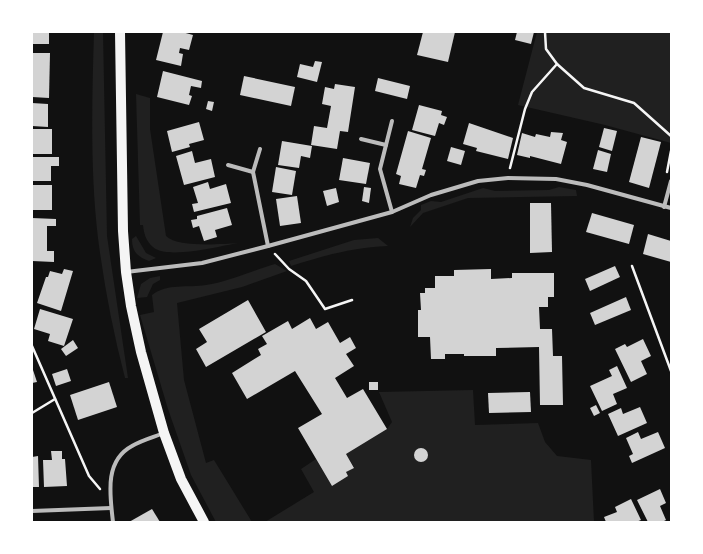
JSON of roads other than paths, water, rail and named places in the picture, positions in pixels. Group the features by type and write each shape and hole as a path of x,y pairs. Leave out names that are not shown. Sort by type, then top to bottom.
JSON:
{"main road":[{"path":"120,32 123,224 126,272 141,352 164,433 181,479 204,522"}],"street":[{"path":"392,121 380,170 392,212"},
{"path":"361,139 386,145"},
{"path":"260,149 253,172 268,246"},
{"path":"228,165 253,172"},
{"path":"126,272 202,263 268,246 392,212 431,195 478,181 508,178 556,179 587,185 671,208"},
{"path":"664,207 671,181"},
{"path":"113,522 111,508 111,479 112,469 116,460 132,445 164,433"},
{"path":"32,511 111,508"}]}
